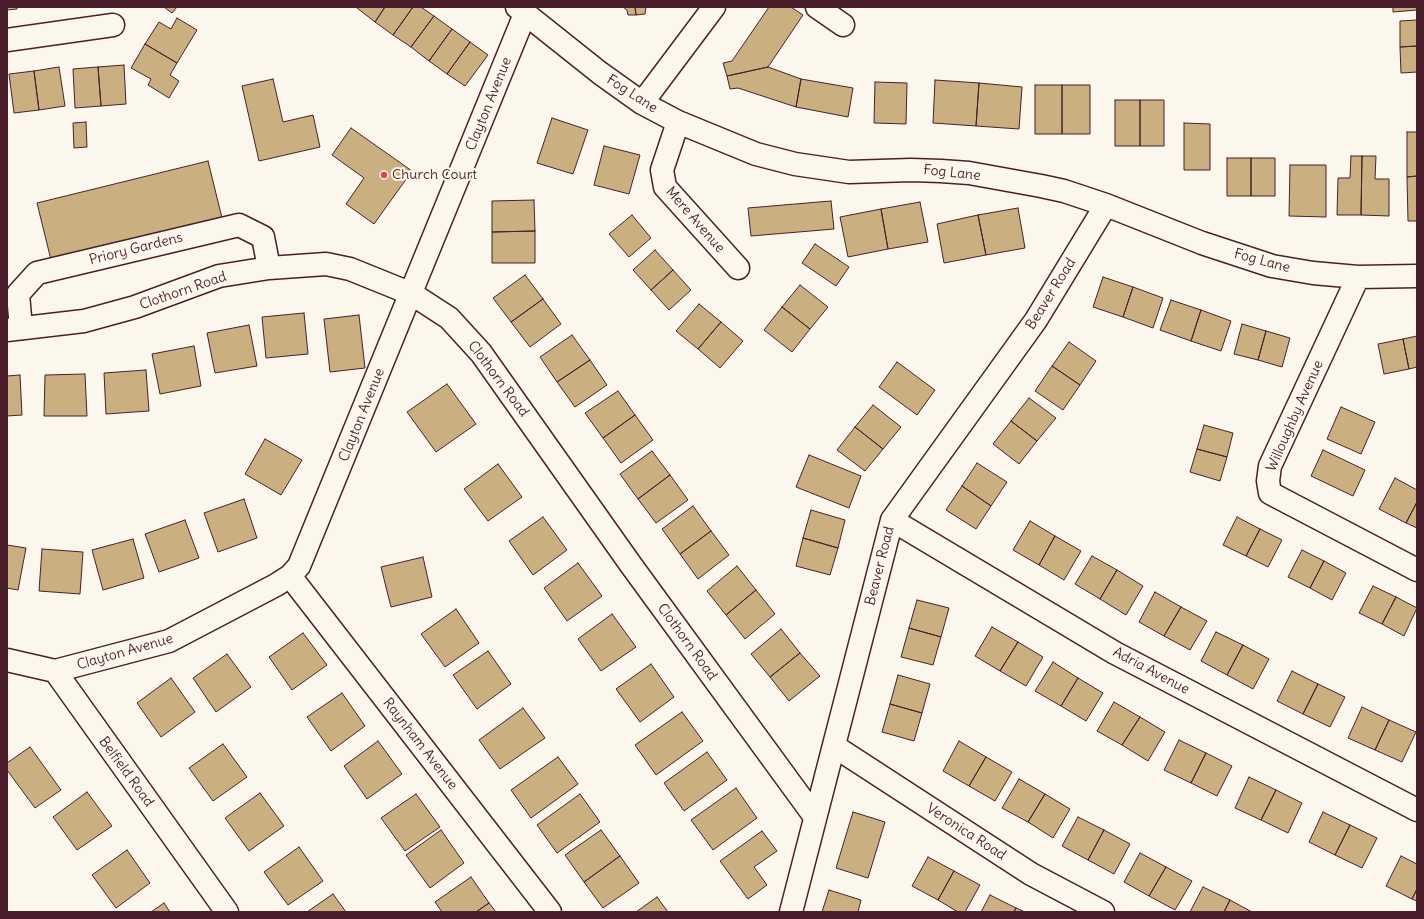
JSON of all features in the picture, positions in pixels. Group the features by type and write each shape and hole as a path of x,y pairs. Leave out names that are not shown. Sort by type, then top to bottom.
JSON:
{"street":[{"path":"642,103 714,7"},
{"path":"817,7 843,25"},
{"name":"Fog Lane","path":"521,10 600,73 642,103 678,122 756,154 795,164 849,172 911,170 969,174 1064,190 1106,205 1202,244 1272,266 1314,273 1358,277 1417,276"},
{"name":"Clayton Avenue","path":"54,672 169,641 276,585 290,576 299,566 412,294 521,10"},
{"path":"7,40 113,25"},
{"name":"Mere Avenue","path":"678,122 662,170 665,187 738,268"},
{"name":"Beaver Road","path":"791,912 892,520 1036,320 1106,205"},
{"name":"Priory Gardens","path":"14,329 18,294 37,273 239,225 263,237 269,268"},
{"name":"Clothorn Road","path":"14,329 84,321 135,307 220,276 269,268 326,264 350,269 412,294 449,318 481,353 631,565 816,817"},
{"name":"Willoughby Avenue","path":"1358,277 1270,466 1268,481 1270,493 1417,570"},
{"name":"Adria Avenue","path":"892,520 1115,653 1417,810"},
{"name":"Raynham Avenue","path":"290,576 550,912"},
{"path":"7,660 54,672"},
{"name":"Belfield Road","path":"54,672 227,912"},
{"name":"Veronica Road","path":"834,746 1031,874 1102,912"}],"building":[{"path":"7,7 17,7 17,9 7,10"},
{"path":"164,7 177,7 172,13"},
{"path":"385,7 375,22 357,8"},
{"path":"385,7 413,7 393,35 375,22"},
{"path":"413,7 421,7 434,16 411,47 393,35"},
{"path":"623,7 635,7 636,15 628,15 627,10"},
{"path":"635,7 646,7 645,14 636,15"},
{"path":"769,7 791,7 803,15 768,67 727,76 723,63 732,61"},
{"path":"1393,7 1417,7 1417,10 1393,12"},
{"path":"434,16 452,29 429,61 411,47"},
{"path":"177,18 197,30 177,63 145,44 159,22 171,29"},
{"path":"1417,20 1417,46 1400,47 1400,21"},
{"path":"452,29 470,42 447,74 429,61"},
{"path":"470,42 488,55 465,86 447,74"},
{"path":"145,44 177,63 170,75 179,81 169,98 148,85 151,79 131,68"},
{"path":"1417,46 1417,72 1401,73 1400,47"},
{"path":"124,65 126,104 101,106 98,67"},
{"path":"59,67 65,106 39,110 34,71"},
{"path":"98,67 101,106 75,108 73,69"},
{"path":"768,67 801,79 796,107 738,88 730,89 727,76"},
{"path":"34,71 39,110 14,113 9,74"},
{"path":"273,79 283,122 313,115 320,147 259,161 242,86"},
{"path":"801,79 853,88 848,117 796,107"},
{"path":"935,80 979,83 976,126 933,123"},
{"path":"875,82 907,83 906,124 874,123"},
{"path":"979,83 1022,87 1019,129 976,126"},
{"path":"1035,85 1062,85 1062,134 1035,134"},
{"path":"1062,85 1090,85 1090,134 1062,134"},
{"path":"1115,100 1140,100 1140,146 1115,146"},
{"path":"1140,100 1164,100 1164,146 1140,146"},
{"path":"552,118 588,130 573,174 537,163"},
{"path":"86,122 87,147 74,148 73,123"},
{"path":"1184,123 1210,124 1210,170 1184,170"},
{"name":"Church Court","path":"351,128 412,171 374,224 346,204 364,178 332,155"},
{"path":"1407,132 1417,132 1417,176 1407,177"},
{"path":"604,146 640,155 629,194 594,185"},
{"path":"1351,156 1362,156 1361,215 1337,215 1338,178 1350,178"},
{"path":"1362,156 1376,156 1375,179 1389,179 1389,216 1361,215"},
{"path":"1227,158 1251,158 1251,196 1227,196"},
{"path":"1251,158 1275,158 1275,196 1251,196"},
{"path":"208,161 222,218 51,260 37,203"},
{"path":"1290,165 1326,165 1326,217 1289,216"},
{"path":"1417,176 1417,221 1408,221 1407,177"},
{"path":"534,200 535,231 492,232 492,201"},
{"path":"831,201 834,229 751,236 748,208"},
{"path":"920,202 928,242 888,249 881,209"},
{"path":"1018,208 1025,248 986,255 978,215"},
{"path":"881,209 888,249 848,257 840,217"},
{"path":"632,215 651,238 629,257 609,234"},
{"path":"978,215 986,255 944,263 937,224"},
{"path":"535,231 535,263 492,263 492,232"},
{"path":"815,244 849,267 836,286 802,263"},
{"path":"655,250 673,270 651,290 633,270"},
{"path":"673,270 691,290 669,310 651,290"},
{"path":"525,275 543,299 511,322 493,298"},
{"path":"1103,277 1133,287 1123,317 1093,307"},
{"path":"800,285 828,307 810,329 782,307"},
{"path":"1133,287 1163,298 1153,328 1123,317"},
{"path":"543,299 561,324 530,347 511,322"},
{"path":"1171,300 1201,310 1191,341 1160,330"},
{"path":"699,304 721,322 698,349 676,331"},
{"path":"782,307 810,329 792,352 764,330"},
{"path":"1201,310 1231,321 1221,351 1191,341"},
{"path":"304,313 308,354 266,358 262,317"},
{"path":"359,315 365,368 330,372 324,319"},
{"path":"721,322 743,341 720,368 698,349"},
{"path":"1242,324 1266,331 1258,360 1234,354"},
{"path":"249,325 257,366 215,373 207,333"},
{"path":"1266,331 1290,338 1282,367 1258,360"},
{"path":"572,335 590,360 557,382 540,357"},
{"path":"1417,336 1417,367 1409,369 1403,339"},
{"path":"1403,339 1409,369 1384,374 1378,344"},
{"path":"1069,342 1096,361 1080,385 1052,366"},
{"path":"194,346 201,386 160,394 152,354"},
{"path":"590,360 607,385 575,407 557,382"},
{"path":"897,362 935,390 917,415 879,387"},
{"path":"1052,366 1080,385 1063,410 1035,391"},
{"path":"146,370 149,411 106,414 104,373"},
{"path":"85,374 87,416 44,416 45,375"},
{"path":"20,375 22,415 7,416 7,376"},
{"path":"447,384 476,424 436,452 407,412"},
{"path":"618,391 635,415 603,438 585,413"},
{"path":"1029,398 1056,418 1037,441 1011,421"},
{"path":"873,405 901,427 883,449 855,427"},
{"path":"1341,407 1375,422 1361,454 1327,439"},
{"path":"635,415 653,440 621,463 603,438"},
{"path":"1011,421 1037,441 1019,464 993,444"},
{"path":"1204,425 1233,433 1227,457 1197,449"},
{"path":"855,427 883,449 865,471 837,450"},
{"path":"265,439 302,460 281,495 245,474"},
{"path":"1197,449 1227,457 1220,481 1190,472"},
{"path":"1323,450 1365,470 1353,496 1311,476"},
{"path":"652,451 670,475 638,499 620,474"},
{"path":"809,455 861,476 849,508 796,487"},
{"path":"977,463 1007,482 991,506 962,486"},
{"path":"498,464 522,497 488,521 464,489"},
{"path":"670,475 688,500 656,523 638,499"},
{"path":"1395,478 1417,490 1417,502 1406,523 1379,509"},
{"path":"962,486 991,506 976,529 946,510"},
{"path":"244,499 257,538 218,552 204,513"},
{"path":"1417,502 1417,528 1406,523"},
{"path":"693,506 711,531 680,554 662,529"},
{"path":"811,510 845,520 838,548 803,538"},
{"path":"543,517 567,550 533,575 509,541"},
{"path":"1237,517 1260,529 1246,556 1223,545"},
{"path":"185,520 199,558 159,572 145,534"},
{"path":"1030,521 1055,536 1039,565 1013,550"},
{"path":"1260,529 1282,540 1268,567 1246,556"},
{"path":"711,531 729,555 698,579 680,554"},
{"path":"1055,536 1081,551 1064,580 1039,565"},
{"path":"803,538 838,548 830,575 796,566"},
{"path":"133,539 144,578 103,590 92,550"},
{"path":"7,545 26,548 18,590 7,588"},
{"path":"42,549 83,552 80,594 39,591"},
{"path":"1302,550 1324,561 1310,588 1288,577"},
{"path":"1092,556 1117,570 1100,599 1075,584"},
{"path":"423,557 432,597 391,607 381,567"},
{"path":"1324,561 1346,573 1332,600 1310,588"},
{"path":"578,563 602,596 567,621 544,588"},
{"path":"737,566 756,590 726,615 707,591"},
{"path":"1117,570 1143,586 1126,615 1100,599"},
{"path":"1373,586 1396,597 1382,624 1359,613"},
{"path":"756,590 775,614 745,639 726,615"},
{"path":"1155,592 1181,607 1164,636 1139,622"},
{"path":"1396,597 1417,608 1404,636 1382,624"},
{"path":"917,600 949,608 941,637 909,628"},
{"path":"1181,607 1207,621 1190,650 1164,636"},
{"path":"456,609 479,643 445,667 421,634"},
{"path":"612,614 636,647 601,671 578,639"},
{"path":"992,627 1018,642 1000,671 975,656"},
{"path":"909,628 941,637 933,665 901,657"},
{"path":"781,629 800,653 770,677 751,654"},
{"path":"1216,632 1243,645 1227,675 1201,661"},
{"path":"303,633 327,665 292,690 269,657"},
{"path":"1018,642 1043,657 1026,686 1000,671"},
{"path":"1243,645 1269,659 1253,689 1227,675"},
{"path":"488,651 511,684 477,709 453,675"},
{"path":"800,653 820,676 789,701 770,677"},
{"path":"227,654 251,687 216,712 193,678"},
{"path":"1053,662 1078,678 1061,706 1035,691"},
{"path":"651,664 674,697 640,722 616,689"},
{"path":"1292,671 1318,684 1303,714 1277,701"},
{"path":"898,675 930,684 922,713 890,704"},
{"path":"171,678 195,712 161,737 137,703"},
{"path":"1078,678 1103,693 1086,721 1061,706"},
{"path":"1318,684 1345,697 1330,727 1303,714"},
{"path":"342,693 365,726 331,751 307,717"},
{"path":"1114,702 1140,717 1122,745 1097,731"},
{"path":"890,704 922,713 914,741 882,732"},
{"path":"1362,707 1389,720 1375,750 1348,738"},
{"path":"523,708 545,738 500,769 479,740"},
{"path":"682,712 703,741 656,775 635,745"},
{"path":"1140,717 1165,732 1148,761 1122,745"},
{"path":"1389,720 1416,732 1402,762 1375,750"},
{"path":"1179,740 1206,753 1191,783 1164,770"},
{"path":"378,741 402,774 367,799 344,766"},
{"path":"959,741 986,757 969,786 943,771"},
{"path":"223,744 247,777 213,801 189,768"},
{"path":"30,747 61,790 35,808 7,770 7,763"},
{"path":"707,752 727,780 684,811 664,783"},
{"path":"1206,753 1232,766 1217,796 1191,783"},
{"path":"558,757 578,784 531,818 511,790"},
{"path":"986,757 1012,772 995,801 969,786"},
{"path":"1249,777 1276,790 1261,820 1235,808"},
{"path":"1019,779 1045,794 1028,822 1002,808"},
{"path":"736,788 757,818 713,850 691,820"},
{"path":"1276,790 1302,803 1288,833 1261,820"},
{"path":"87,792 112,826 77,850 53,817"},
{"path":"260,793 284,826 249,851 225,818"},
{"path":"416,794 440,827 405,851 381,818"},
{"path":"580,794 600,822 557,853 537,825"},
{"path":"1045,794 1070,809 1053,838 1028,822"},
{"path":"853,812 885,822 868,878 836,868"},
{"path":"1323,812 1350,825 1335,855 1309,842"},
{"path":"1078,817 1104,830 1088,860 1062,846"},
{"path":"1350,825 1377,838 1362,868 1335,855"},
{"path":"441,830 464,863 430,888 406,855"},
{"path":"601,830 620,856 584,882 565,855"},
{"path":"1104,830 1130,844 1114,874 1088,860"},
{"path":"762,831 777,851 754,867 767,885 748,899 720,861"},
{"path":"299,847 323,881 288,905 264,872"},
{"path":"127,850 150,883 116,908 92,875"},
{"path":"1140,853 1166,867 1149,896 1124,882"},
{"path":"620,856 639,883 603,908 584,882"},
{"path":"1401,856 1417,864 1417,889 1412,899 1386,886"},
{"path":"928,857 954,871 938,900 912,886"},
{"path":"1166,867 1192,881 1175,910 1149,896"},
{"path":"954,871 980,885 965,912 958,912 938,900"},
{"path":"471,877 489,903 476,912 442,912 435,902"},
{"path":"1203,887 1230,900 1224,912 1190,912"},
{"path":"1417,889 1417,901 1412,899"},
{"path":"829,890 861,900 858,912 822,912"},
{"path":"333,894 346,912 307,912"},
{"path":"990,895 1016,908 1014,912 981,912"},
{"path":"657,897 668,912 636,912"},
{"path":"1230,900 1252,912 1224,912"},
{"path":"164,903 170,912 151,912"},
{"path":"489,903 496,912 476,912"},
{"path":"1016,908 1025,912 1014,912"}],"place":[{"name":"Church Court","path":"384,175"}]}
